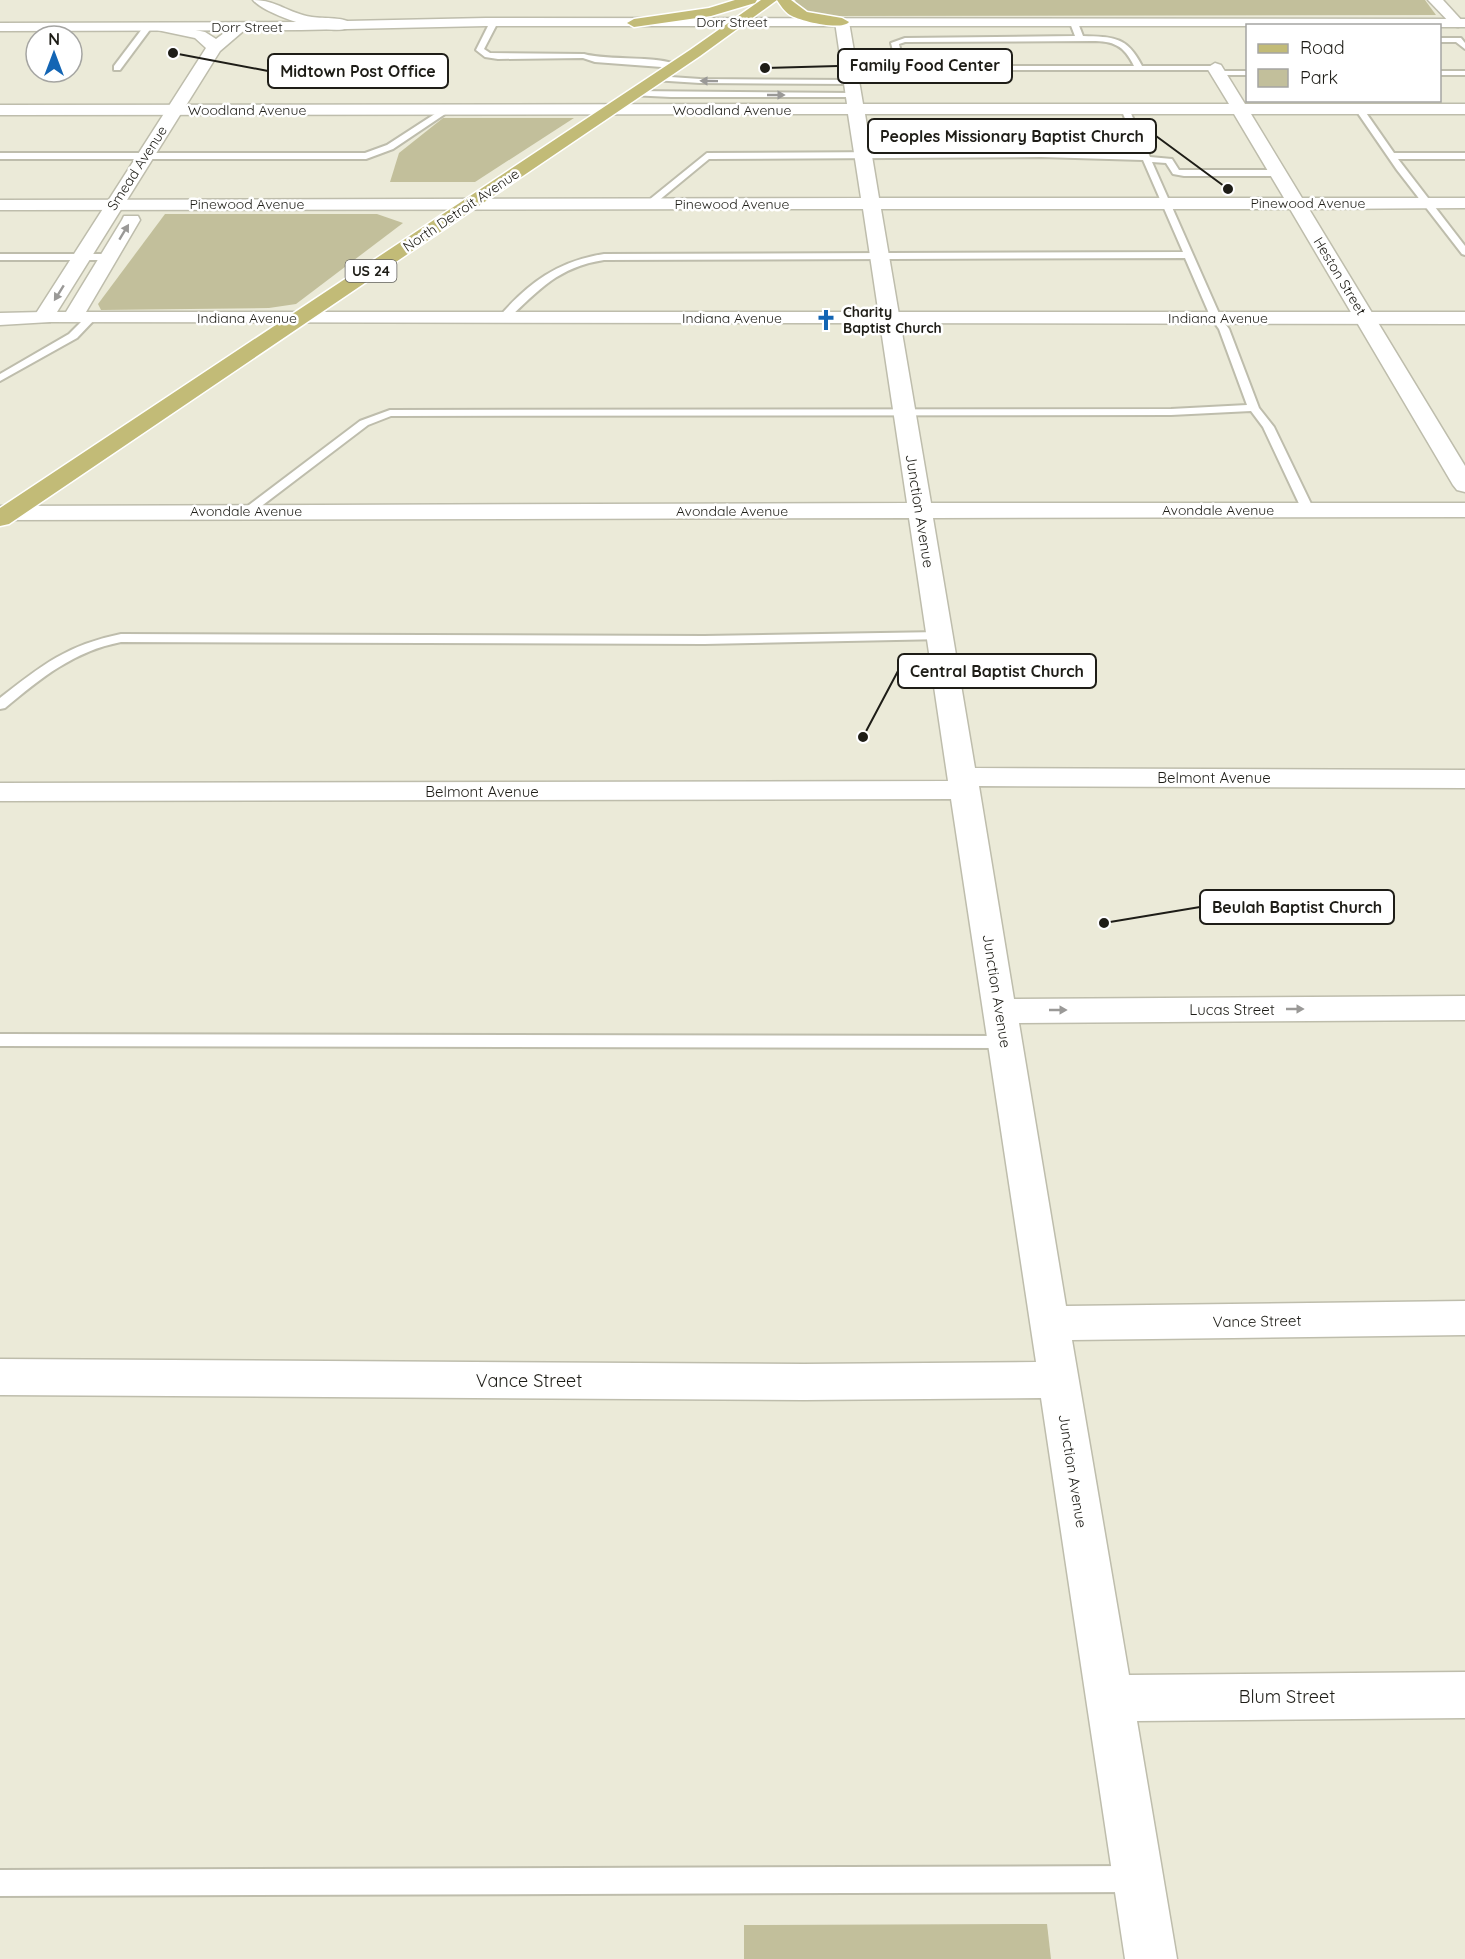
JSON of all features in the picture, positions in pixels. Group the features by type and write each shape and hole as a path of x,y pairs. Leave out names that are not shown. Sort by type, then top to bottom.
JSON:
{"main road":[{"path":"641,23 718,11 750,0"},
{"name":"North Detroit Avenue","path":"3,515 470,205 770,0"},
{"path":"784,0 791,11 842,22"},
{"path":"641,23 687,34 693,38 695,53"}],"street":[{"path":"260,0 271,9 286,16 346,25"},
{"name":"Smead Avenue","path":"43,318 214,48 241,27 260,0"},
{"path":"1436,0 1461,23"},
{"name":"Dorr Street","path":"0,27 241,27 494,22 1461,23"},
{"name":"Junction Avenue","path":"842,22 1151,1959"},
{"path":"155,27 205,37 214,44 214,48"},
{"name":"Smead Avenue","path":"230,57 241,27"},
{"name":"Heston Street","path":"1217,70 1465,485"},
{"name":"Woodland Avenue","path":"0,110 608,110 853,89 1125,109 1465,109"},
{"name":"Smead Avenue","path":"81,318 109,257 209,92"},
{"name":"Pinewood Avenue","path":"0,205 871,202 1465,203"},
{"name":"Indiana Avenue","path":"0,318 1465,318"},
{"name":"Avondale Avenue","path":"3,515 248,511 1465,510"},
{"name":"Belmont Avenue","path":"0,792 1465,779"},
{"name":"Lucas Street","path":"1002,1027 1465,1008"},
{"name":"Vance Street","path":"1050,1323 1465,1318"},
{"name":"Vance Street","path":"0,1377 792,1382 1059,1380"},
{"name":"Blum Street","path":"1110,1698 1465,1695"}],"lane":[{"path":"494,22 480,50 488,55 498,57 584,56 595,60 675,66"},
{"path":"918,22 924,38"},
{"path":"1074,23 1080,38"},
{"path":"1442,23 1465,47"},
{"path":"117,68 155,27"},
{"path":"901,68 894,43 924,38 1118,40 1131,50 1140,68"},
{"path":"1441,40 1458,40"},
{"path":"633,93 671,95 853,89 901,68 1140,68 1246,73"},
{"path":"1441,73 1465,73"},
{"path":"656,78 853,89"},
{"path":"1125,109 1216,318 1224,329 1254,408 1268,427 1308,510"},
{"path":"1359,109 1465,252"},
{"path":"0,156 366,156 390,147 447,110"},
{"path":"649,204 707,156 1146,158 1169,161 1176,172 1184,173 1278,173"},
{"path":"1392,156 1465,156"},
{"path":"503,318 557,270 587,260 685,256 1190,255"},
{"path":"0,257 109,257"},
{"path":"0,378 73,336 81,318"},
{"path":"248,511 364,423 390,413 1171,412 1254,408"},
{"path":"0,705 61,657 79,647 121,638 704,640 802,636 940,636"},
{"path":"0,1040 1002,1027"},
{"path":"0,1883 1139,1879"}],"green space":[{"path":"795,0 1425,0 1436,15 824,16 807,13 797,6"},
{"path":"443,118 574,118 475,182 390,182 399,153"},
{"path":"165,214 377,214 403,223 296,304 269,308 101,310 98,304"},
{"path":"1047,1924 1051,1959 744,1959 744,1925"}],"place":[{"name":"Midtown Post Office","path":"173,53"},
{"name":"Family Food Center","path":"765,68"},
{"name":"Peoples Missionary Baptist Church","path":"1228,189"},
{"name":"Charity Baptist Church","path":"826,320"},
{"name":"Central Baptist Church","path":"863,737"},
{"name":"Beulah Baptist Church","path":"1104,923"}]}
